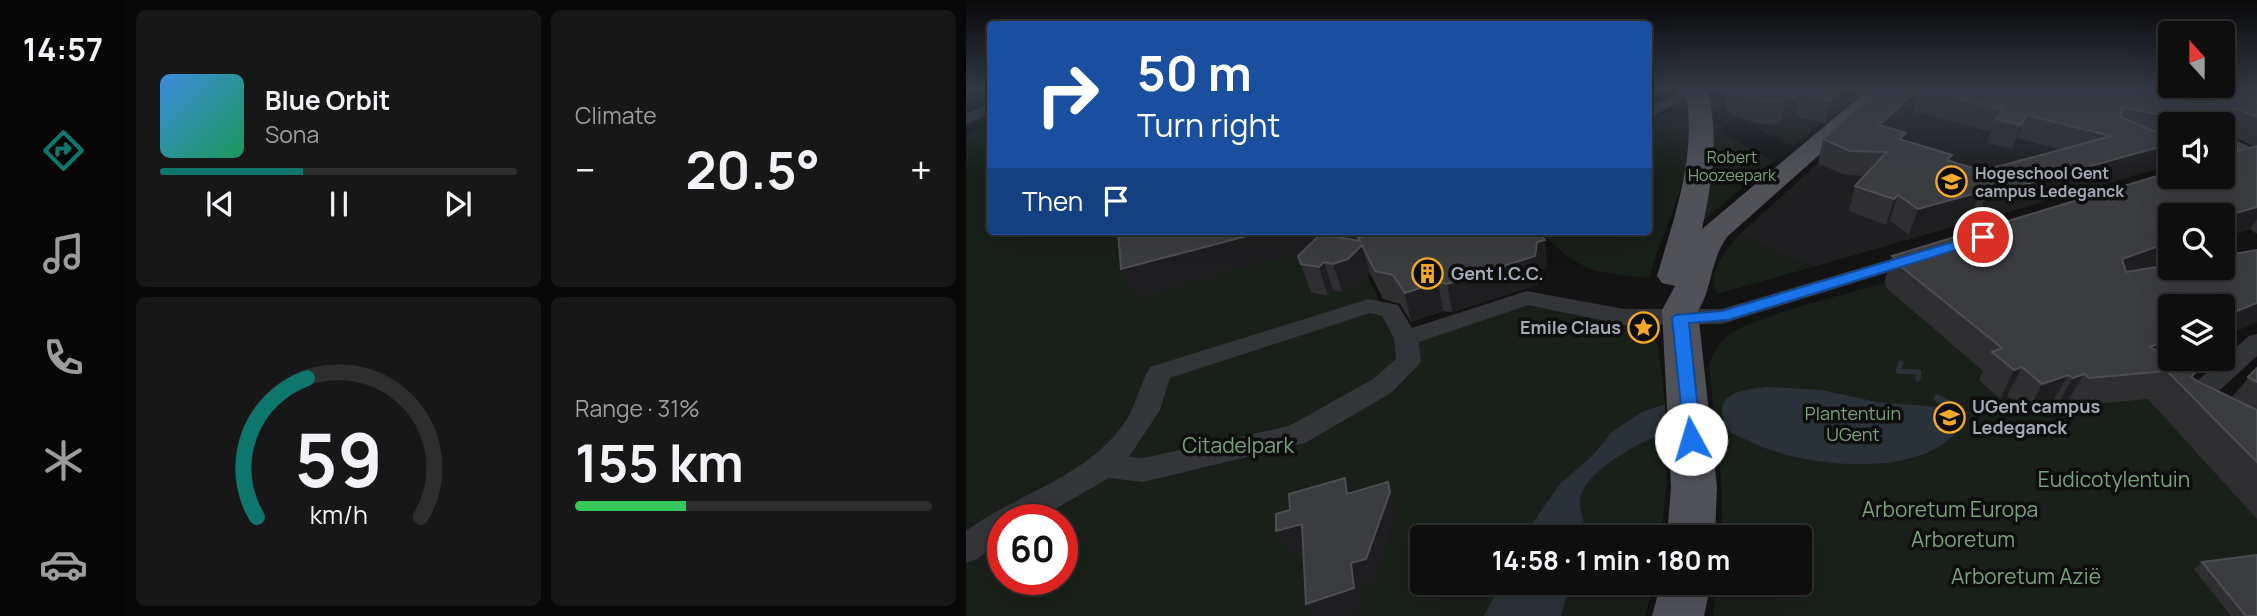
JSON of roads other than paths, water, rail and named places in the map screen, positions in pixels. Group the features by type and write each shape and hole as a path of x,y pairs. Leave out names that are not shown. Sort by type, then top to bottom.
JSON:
{"main road":[{"path":"1692,525 1694,487 1676,307 1704,118"},
{"path":"1676,307 1690,299 1697,262 1717,230 1848,118"},
{"path":"1678,616 1683,595"}],"street":[{"path":"2235,148 2254,158"},
{"path":"2235,162 2254,158"},
{"path":"1406,338 1527,298 1624,317 1676,307 1723,316 1942,250"},
{"path":"1035,504 1104,466 1146,411 1156,393 1159,373 1369,306 1390,310 1406,338 1409,362 1382,386 1342,411 1295,435 1143,470 1104,466"},
{"path":"2223,420 2190,402 2255,345"},
{"path":"966,548 987,533"}],"waterway":[{"path":"1901,363 1898,371 1919,372 1918,379"},
{"path":"1937,398 1957,408 1958,413"}],"place":[{"name":"Hogeschool Gent campus Ledeganck","path":"1952,182"},
{"name":"Gent I.C.C.","path":"1428,274"},
{"name":"Emile Claus","path":"1644,328"},
{"name":"UGent campus Ledeganck","path":"1949,417"}],"park label":[{"name":"Robert Hoozeepark","path":"1732,166"},
{"name":"Plantentuin UGent","path":"1853,424"},
{"name":"Citadelpark","path":"1238,446"},
{"name":"Eudicotylentuin","path":"2114,480"},
{"name":"Arboretum Europa","path":"1950,510"},
{"name":"Arboretum","path":"1963,540"},
{"name":"Arboretum Azië","path":"2026,577"}]}
